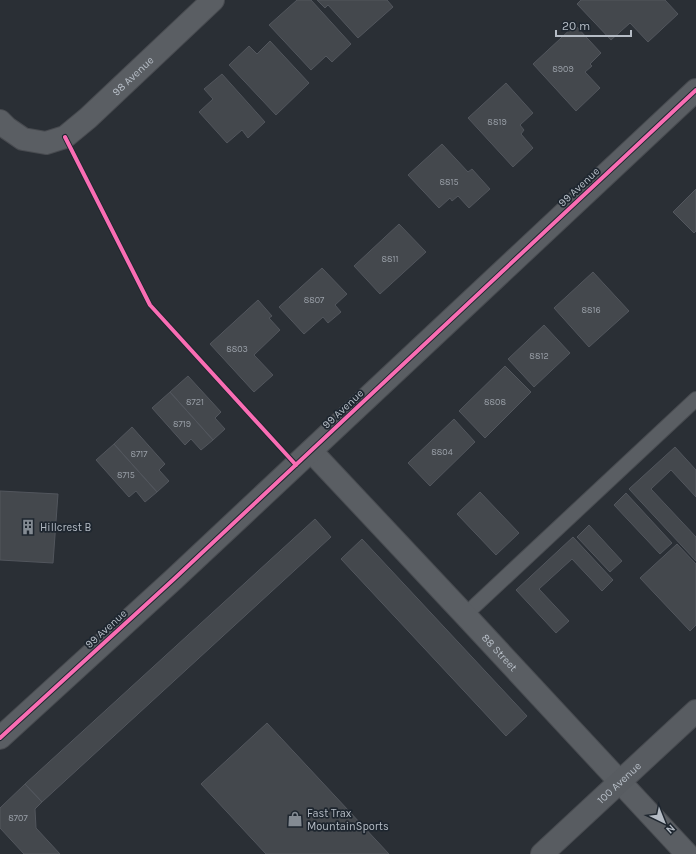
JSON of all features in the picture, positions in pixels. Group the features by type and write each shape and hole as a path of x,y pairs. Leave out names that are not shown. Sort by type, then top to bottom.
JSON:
{"main road":[{"name":"100 Avenue","path":"542,854 696,711"}],"street":[{"name":"98 Avenue","path":"0,121 23,139 46,143 65,137 88,118 213,0"},
{"name":"99 Avenue","path":"0,738 312,451 696,90"},
{"name":"88 Street","path":"312,451 687,854"}],"lane":[{"path":"465,615 696,399"}],"building":[{"path":"297,0 311,0 351,44 332,62 326,56 311,70 269,25"},
{"path":"317,0 387,0 393,7 358,38 328,5 325,8"},
{"path":"581,0 665,0 678,14 648,42 630,23 611,40 577,4"},
{"path":"575,25 601,53 590,64 592,66 585,72 600,88 576,111 533,64"},
{"path":"270,41 309,83 276,115 229,65 249,46 257,54"},
{"path":"222,74 265,122 248,138 242,130 227,143 199,112 213,99 204,89"},
{"path":"506,83 533,113 520,125 524,130 521,134 533,148 513,167 468,118"},
{"path":"442,144 468,172 472,169 490,189 469,208 458,196 452,201 450,198 439,208 408,175"},
{"path":"696,189 696,231 694,233 673,212"},
{"path":"399,224 426,252 380,294 354,266"},
{"path":"322,268 347,294 335,305 341,312 328,323 323,317 304,334 279,307"},
{"path":"593,272 629,311 589,347 554,308"},
{"path":"258,300 272,316 269,318 280,330 254,355 273,375 254,392 210,344"},
{"path":"544,325 570,353 534,387 508,359"},
{"path":"505,366 531,392 485,438 459,411"},
{"path":"188,376 221,412 215,418 225,429 213,440 170,392"},
{"path":"170,392 213,440 201,450 191,439 185,445 152,408"},
{"path":"454,419 475,442 430,486 408,463"},
{"path":"132,427 165,464 159,470 169,481 157,492 114,444"},
{"path":"114,444 157,492 145,502 136,491 129,497 96,460"},
{"path":"675,447 696,470 696,497 671,470 651,489 696,537 696,561 629,489"},
{"name":"Hillcrest B","path":"0,491 58,494 53,563 0,560"},
{"path":"480,492 519,533 496,555 457,514"},
{"path":"626,493 672,543 660,554 614,505"},
{"path":"315,519 331,537 42,802 25,784"},
{"path":"589,525 622,561 610,572 577,537"},
{"path":"573,537 613,580 602,591 572,559 539,589 569,621 556,633 516,590"},
{"path":"362,539 527,716 506,736 341,559"},
{"path":"677,544 696,564 696,625 690,631 640,578"},
{"name":"Fast Trax MountainSports","path":"267,723 389,854 266,854 201,784"},
{"path":"25,784 42,802 35,809 36,828 60,854 24,854 0,828 0,808"}],"cycle path":[{"path":"0,738 174,579 696,90"},
{"path":"65,137 150,305 296,465"}],"place":[{"name":"Hillcrest B","path":"28,527"},
{"name":"Fast Trax MountainSports","path":"295,819"}]}
